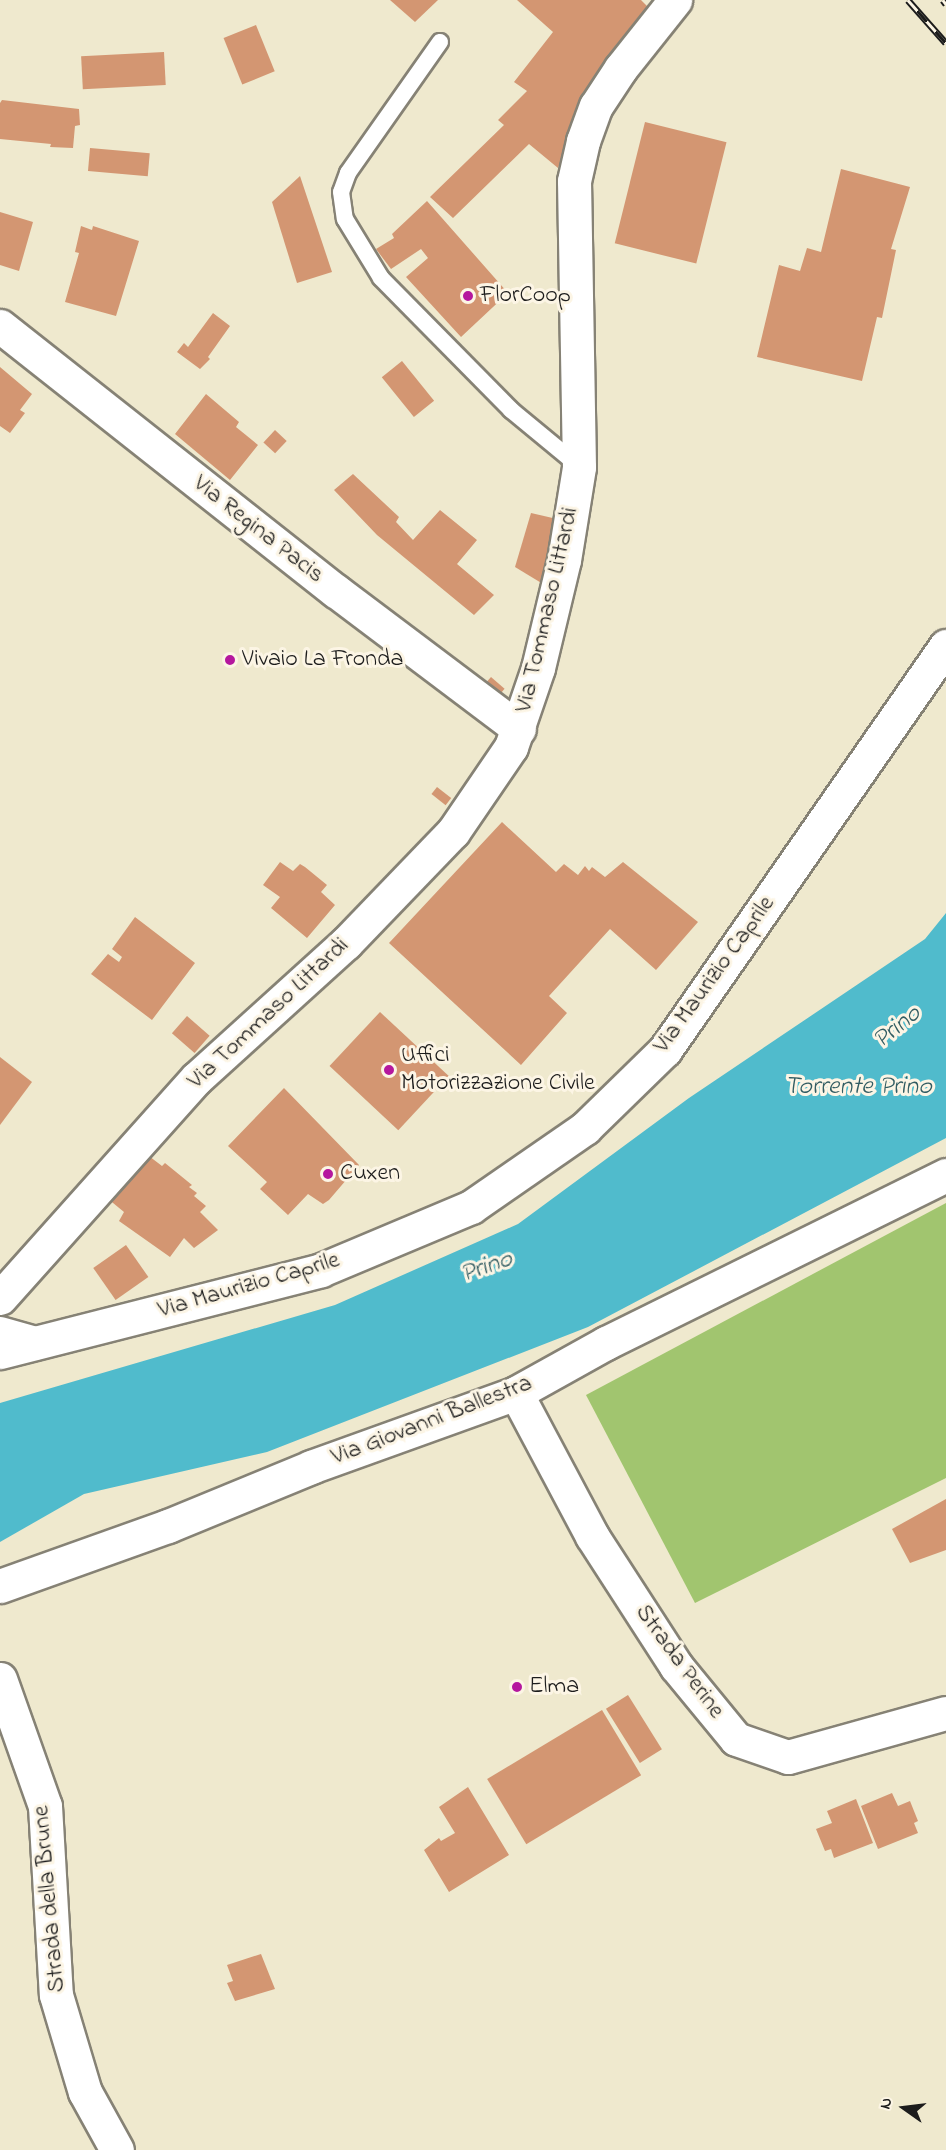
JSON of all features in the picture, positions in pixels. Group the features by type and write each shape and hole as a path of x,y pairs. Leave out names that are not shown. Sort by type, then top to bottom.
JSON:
{"street":[{"name":"Via Tommaso Littardi","path":"0,1298 197,1078 346,943 453,832 511,747 538,668 564,560 579,467 574,181 583,141 596,106 621,68 675,0"},
{"name":"Via Regina Pacis","path":"0,326 336,591 519,729"},
{"name":"Via Maurizio Caprile","path":"0,1352 321,1270 471,1207 585,1128 665,1050 946,646"},
{"name":"Via Giovanni Ballestra","path":"0,1586 168,1526 311,1467 516,1393 606,1343 946,1175"},
{"path":"0,1332 35,1343"},
{"name":"Strada Perine","path":"516,1393 599,1546 676,1666 736,1739 788,1757 946,1713"},
{"name":"Strada della Brune","path":"0,1679 45,1806 56,1995 85,2092 117,2150"}],"lane":[{"path":"440,42 348,173 341,192 345,219 381,278 511,410 579,467"}],"green space":[{"path":"946,1203 946,1478 695,1603 586,1395"}],"water":[{"name":"Torrente Prino","path":"946,913 946,1138 588,1327 267,1452 84,1494 0,1542 0,1403 335,1305 518,1224 689,1098 925,939"}],"building":[{"path":"390,0 438,0 415,22"},
{"path":"517,0 641,0 650,9 609,54 590,86 558,168 529,144 453,218 430,197 504,125 498,120 527,91 514,82 553,32"},
{"path":"256,25 275,71 242,84 224,38"},
{"path":"164,52 166,85 83,89 81,56"},
{"path":"2,100 79,109 80,125 75,126 73,148 50,147 51,144 0,139 0,103"},
{"path":"645,122 727,142 696,264 615,243"},
{"path":"90,148 150,153 148,176 88,171"},
{"path":"841,169 910,187 891,249 896,250 882,318 877,317 862,381 757,357 779,265 800,271 807,248 821,252"},
{"path":"300,176 332,272 297,283 272,202"},
{"path":"427,201 508,293 461,337 406,277 428,258 421,249 391,269 376,249 394,238 392,234"},
{"path":"0,212 33,222 19,271 0,265"},
{"path":"81,226 92,230 93,226 139,241 116,316 65,302 79,253 75,252"},
{"path":"213,313 230,326 208,357 210,359 200,369 177,352 184,343 188,347"},
{"path":"402,361 434,401 414,417 382,377"},
{"path":"0,367 32,394 20,410 25,413 10,433 0,426"},
{"path":"206,394 239,422 236,427 258,445 230,480 175,434"},
{"path":"275,430 287,441 275,453 263,442"},
{"path":"353,474 399,517 396,522 413,540 440,510 477,540 457,564 494,595 474,615 377,535 334,490"},
{"path":"531,513 557,519 543,584 515,567"},
{"path":"491,677 505,689 495,700 481,688"},
{"path":"437,787 451,798 446,805 431,794"},
{"path":"502,822 556,872 564,864 578,875 585,866 589,871 592,867 605,877 623,862 698,922 656,970 610,929 549,996 567,1013 521,1065 389,943"},
{"path":"280,862 293,871 300,864 305,867 327,885 321,892 335,905 307,938 271,908 280,897 263,885"},
{"path":"135,917 195,963 152,1020 91,974 108,954 119,962 122,957 112,949"},
{"name":"Uffici Motorizzazione Civile","path":"380,1012 449,1076 398,1130 330,1066"},
{"path":"187,1016 210,1036 195,1053 172,1033"},
{"path":"0,1057 32,1082 0,1125"},
{"path":"284,1088 359,1165 329,1200 323,1204 308,1194 288,1215 260,1189 267,1182 228,1146"},
{"path":"145,1153 162,1166 165,1163 192,1185 189,1187 197,1193 194,1196 206,1206 200,1212 218,1230 194,1248 184,1238 170,1257 119,1221 124,1212 107,1198"},
{"path":"126,1245 148,1277 116,1300 93,1268"},
{"path":"946,1499 946,1550 910,1563 892,1529"},
{"path":"628,1695 662,1749 640,1763 606,1709"},
{"path":"602,1710 641,1775 526,1844 487,1779"},
{"path":"468,1787 509,1855 449,1892 424,1850 439,1838 441,1841 455,1833 439,1807"},
{"path":"892,1793 898,1806 910,1801 918,1821 914,1823 918,1833 878,1849 861,1806"},
{"path":"856,1799 873,1843 834,1858 831,1849 825,1851 816,1829 832,1823 827,1811"},
{"path":"261,1954 275,1989 235,2001 227,1983 233,1981 227,1965"}],"railway":[{"path":"908,0 946,43"},
{"path":"943,0 946,4"}],"place":[{"name":"FlorCoop","path":"468,296"},
{"name":"Vivaio La Fronda","path":"230,660"},
{"name":"Uffici Motorizzazione Civile","path":"389,1070"},
{"name":"Cuxen","path":"328,1174"},
{"name":"Elma","path":"517,1687"}],"water label":[{"name":"Prino","path":"898,1028"},
{"name":"Prino","path":"487,1268"}]}
